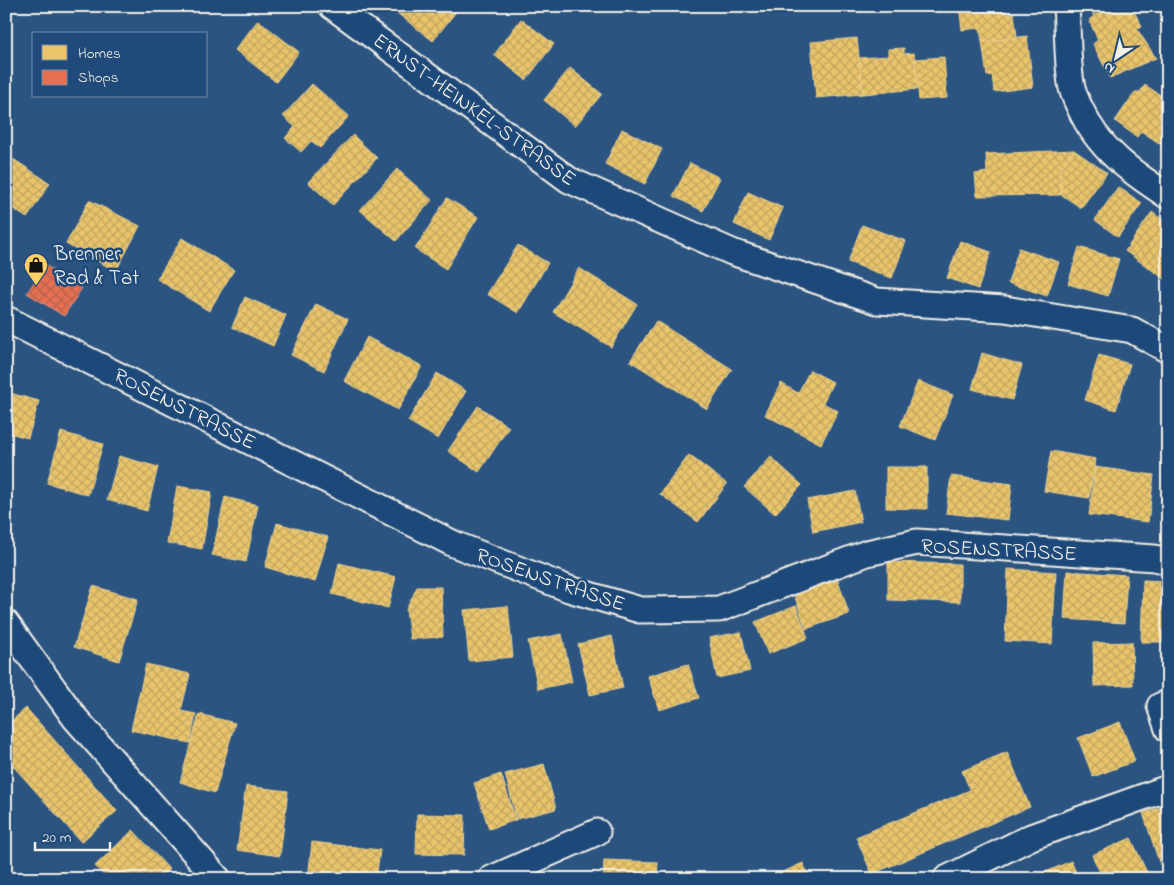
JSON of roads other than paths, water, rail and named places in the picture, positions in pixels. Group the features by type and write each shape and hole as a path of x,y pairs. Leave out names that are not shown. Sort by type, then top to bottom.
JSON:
{"street":[{"name":"ERNST-HEINKEL-STRASSE","path":"332,6 569,180 732,252 877,301 1005,309 1132,330 1168,350"},
{"path":"1066,6 1071,84 1075,99 1089,126 1097,139 1123,165 1168,196"},
{"name":"ROSENSTRASSE","path":"6,319 454,544 569,589 640,610 719,609 867,553 917,542 1154,558 1168,561"},
{"path":"6,623 75,718 218,879"},
{"path":"1168,703 1160,706 1168,729"},
{"path":"946,879 1031,837 1168,788"},
{"path":"491,879 598,832"}],"place":[{"name":"Brenner Rad & Tat","path":"36,286"}]}
